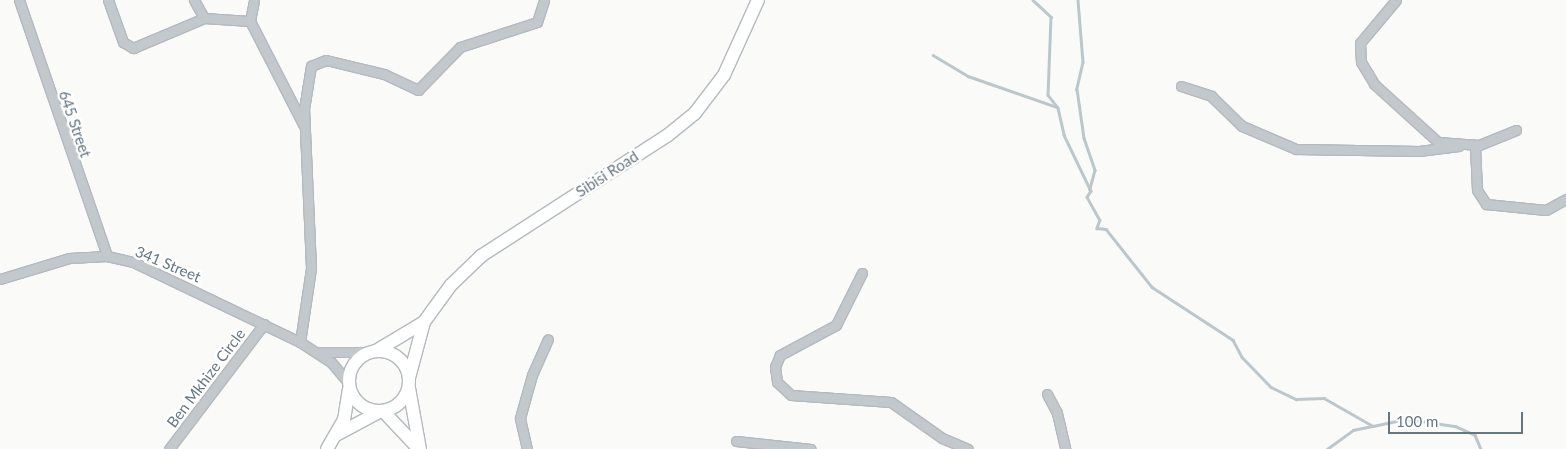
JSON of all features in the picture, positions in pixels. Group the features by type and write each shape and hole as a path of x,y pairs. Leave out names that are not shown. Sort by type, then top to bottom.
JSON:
{"street":[{"name":"645 Street","path":"19,0 107,256"},
{"path":"108,0 120,36 129,48 175,34 204,18 250,21"},
{"path":"194,0 204,18"},
{"path":"254,0 250,21 305,127"},
{"path":"300,342 311,252 305,127 306,90 311,66 319,60 384,74 418,90 460,47 537,22 544,0"},
{"name":"Sibisi Road","path":"373,352 424,322 481,256 668,135 694,112 724,75 758,0"},
{"path":"1396,0 1364,33 1360,62 1374,84 1426,134 1459,146"},
{"path":"1181,86 1211,96 1242,126 1296,149 1419,151 1475,146 1516,130"},
{"path":"1475,146 1477,190 1486,204 1546,210 1566,199"},
{"name":"341 Street","path":"0,279 69,258 107,256 150,268 316,351 349,386"},
{"path":"862,273 836,325 780,356 775,367 777,382 791,395 891,402 942,438 968,449"},
{"name":"Sibisi Road","path":"409,382 424,322"},
{"name":"Ben Mkhize Circle","path":"169,449 264,324"},
{"path":"527,449 520,418 532,374 548,339"},
{"name":"341 Street","path":"316,351 373,352"},
{"path":"327,449 338,434 354,363 373,352 401,361 409,382 419,449"},
{"path":"338,434 400,403 409,382"},
{"path":"349,386 360,406 381,412 419,449"},
{"path":"1047,394 1057,413 1065,449"},
{"path":"736,441 811,449"}],"waterway":[{"path":"1033,0 1051,17 1048,95 1058,108 1064,135 1091,191 1087,197 1100,220 1097,228 1106,229 1152,287 1233,340 1242,357 1271,387 1296,399 1324,398 1373,426 1407,419 1455,426 1475,435 1481,449"},
{"path":"1078,0 1083,62 1077,89 1084,138 1095,170 1090,189"},
{"path":"933,55 968,76 1057,107"},
{"path":"1327,449 1353,430 1372,426"}]}
